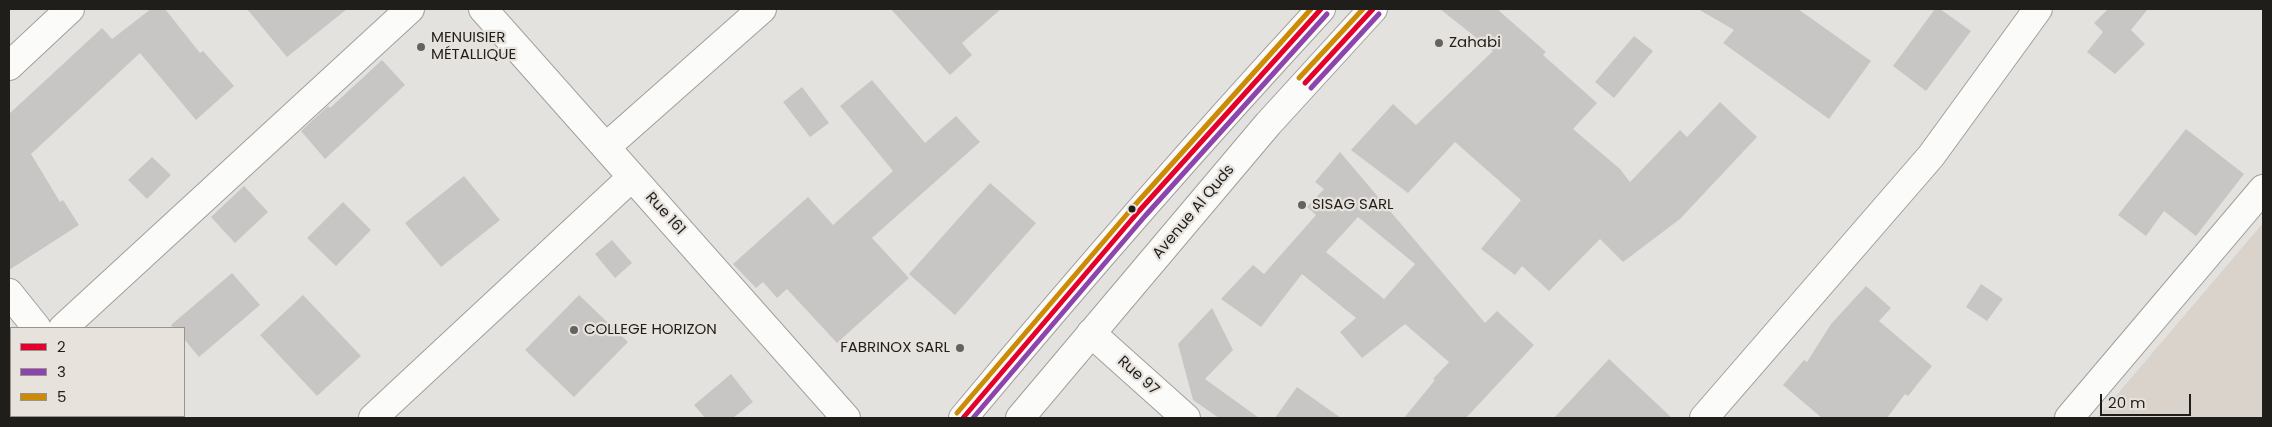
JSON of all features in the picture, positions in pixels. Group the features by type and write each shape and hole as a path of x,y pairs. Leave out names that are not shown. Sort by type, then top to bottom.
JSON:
{"street":[{"path":"9,66 70,9"},
{"path":"64,327 410,9"},
{"name":"Rue 161","path":"483,9 841,416"},
{"path":"606,147 762,9"},
{"path":"962,418 1044,320 1238,98 1321,9"},
{"name":"Avenue Al Quds","path":"1020,418 1268,124 1373,9"},
{"path":"1704,418 1930,156 2038,9"},
{"path":"373,418 632,177"},
{"path":"2069,418 2263,189"},
{"path":"9,293 36,327"},
{"name":"Rue 97","path":"1091,333 1186,418"}],"shaded area":[{"path":"2263,223 2263,418 2097,418"}],"building":[{"path":"151,9 165,9 200,53 203,51 234,86 196,120 140,53 31,154 60,202 63,200 79,225 9,270 9,114 102,28 112,39"},
{"path":"247,9 347,9 287,57"},
{"path":"891,9 1001,9 962,43 972,55 950,75"},
{"path":"1440,9 1497,9 1546,52 1543,55 1597,103 1573,129 1620,169 1630,182 1680,130 1687,137 1720,102 1757,137 1680,219 1623,262 1600,239 1549,291 1522,266 1515,275 1481,249 1521,200 1455,142 1408,193 1351,150 1393,104 1416,125 1493,51"},
{"path":"1698,9 1798,9 1871,61 1829,119 1723,43 1734,30"},
{"path":"1935,9 1940,9 1971,31 1926,91 1893,66"},
{"path":"2108,9 2148,9 2131,30 2145,44 2115,74 2087,52 2103,32 2094,23"},
{"path":"1634,36 1653,51 1614,98 1595,82"},
{"path":"382,60 405,85 325,159 301,131 328,106 330,108"},
{"path":"872,80 925,143 956,116 980,142 872,238 909,278 837,343 787,289 777,298 763,282 756,288 733,264 808,197 833,225 893,171 840,106"},
{"path":"802,87 829,123 810,137 783,102"},
{"path":"2186,129 2244,174 2196,236 2164,211 2146,236 2118,215"},
{"path":"1340,152 1485,323 1497,311 1534,345 1466,418 1404,418 1435,380 1433,379 1449,362 1405,324 1362,358 1340,332 1356,318 1302,274 1261,327 1221,299 1253,265 1264,274 1316,215 1307,207 1324,189 1315,182","holes":["1358,217 1415,264 1384,299 1326,252"]},
{"path":"152,157 171,175 147,199 128,180"},
{"path":"464,176 500,220 441,267 405,223"},
{"path":"990,183 1036,223 955,315 909,274"},
{"path":"244,186 268,212 235,243 211,217"},
{"path":"343,202 371,230 336,266 307,238"},
{"path":"612,240 632,263 615,278 595,254"},
{"path":"232,273 260,305 199,357 185,340 185,327 173,327 171,325"},
{"path":"1981,284 2003,299 1987,321 1966,307"},
{"path":"1866,286 1891,308 1879,321 1932,366 1908,396 1905,394 1887,418 1822,418 1783,385 1804,360 1807,362 1831,324"},
{"path":"303,295 361,356 317,396 260,335"},
{"path":"579,295 628,342 574,397 525,350"},
{"path":"1212,308 1233,350 1205,379 1259,418 1219,418 1193,400 1178,344"},
{"path":"1609,359 1672,418 1554,418"},
{"path":"731,374 753,402 733,418 705,418 694,405"},
{"path":"1297,387 1341,418 1275,418"}],"transit line":[{"name":"5","path":"957,413 1134,206 1311,9"},
{"name":"2","path":"963,418 1139,211 1321,9"},
{"name":"5","path":"1299,78 1363,9"},
{"name":"2","path":"1305,83 1373,9"},
{"name":"3","path":"973,418 1145,216 1327,14"},
{"name":"3","path":"1311,88 1379,14"}],"place":[{"name":"Zahabi","path":"1439,43"},
{"name":"MENUISIER MÉTALLIQUE","path":"421,47"},
{"name":"SISAG SARL","path":"1302,205"},
{"name":"COLLEGE HORIZON","path":"574,330"},
{"name":"FABRINOX SARL","path":"960,348"}]}
